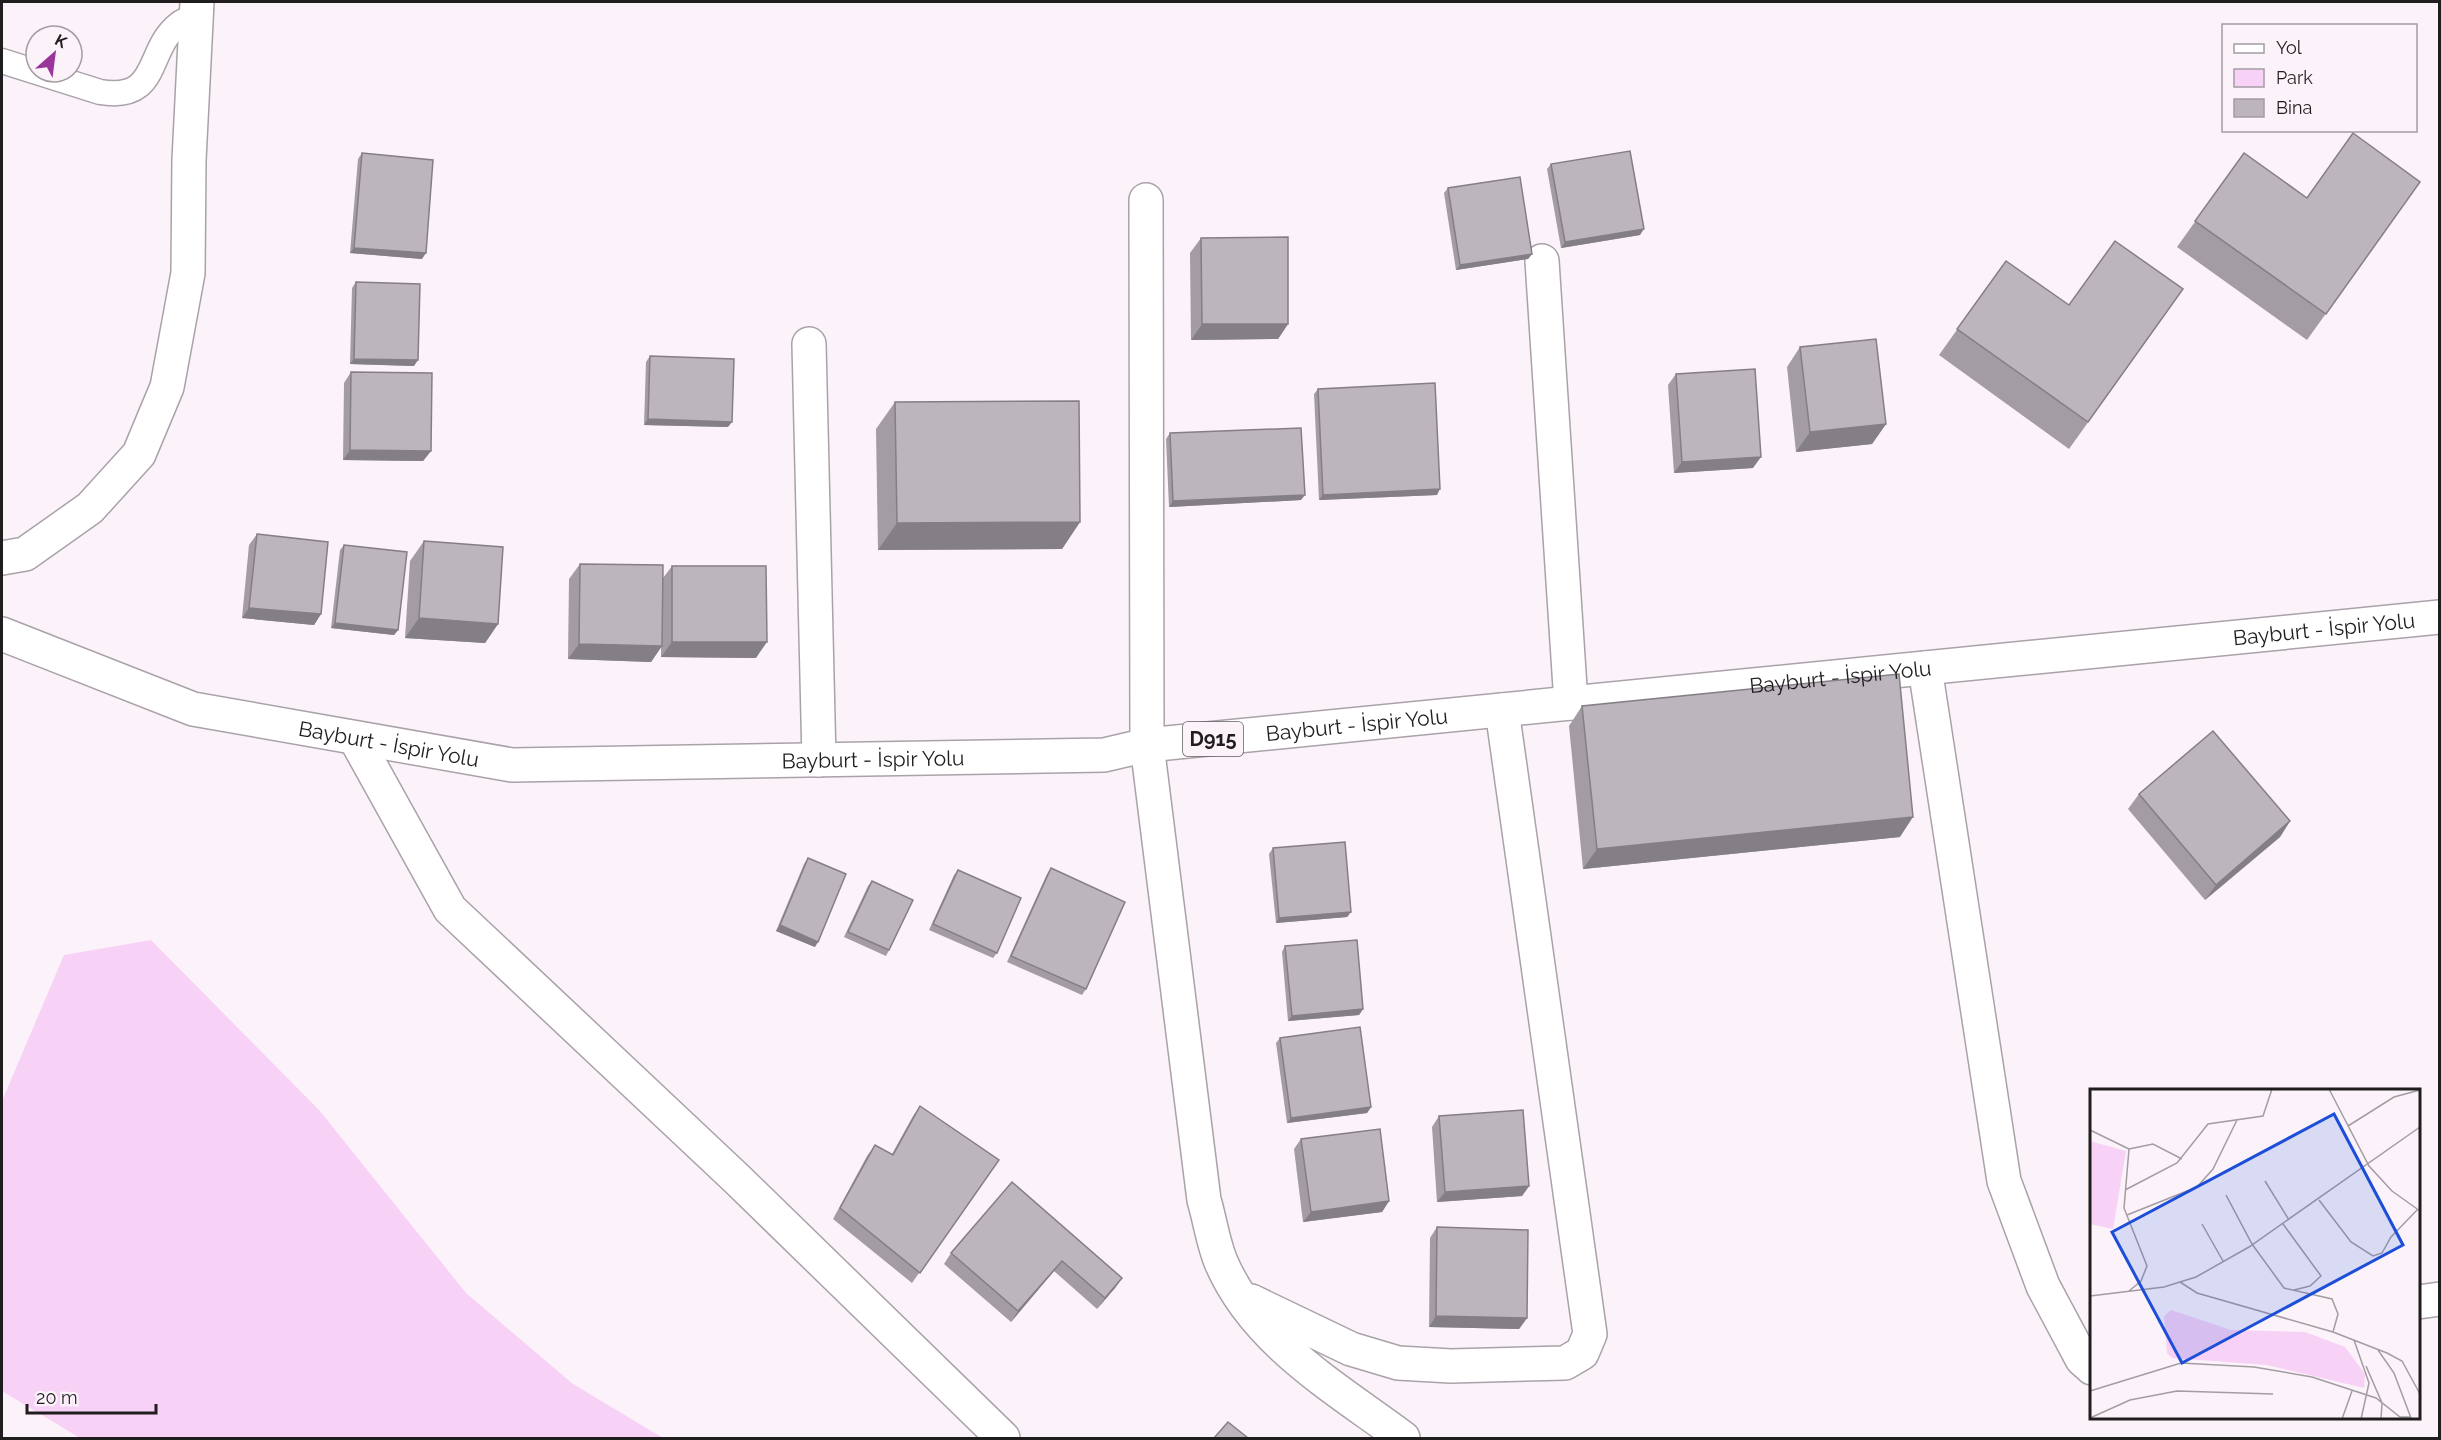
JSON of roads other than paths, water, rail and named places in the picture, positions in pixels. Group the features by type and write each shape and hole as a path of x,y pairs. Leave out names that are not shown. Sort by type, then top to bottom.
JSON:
{"street":[{"path":"2,558 25,554 90,508 139,454 167,387 188,273 189,160 197,9"},
{"path":"1146,200 1147,745 1204,1200 1220,1261 1243,1305 1287,1352 1402,1438"},
{"path":"1542,261 1571,703"},
{"path":"809,345 819,760"},
{"name":"Bayburt - İspir Yolu","path":"2,634 193,709 512,765 1104,754 1147,745 2439,617"},
{"path":"1925,668 2004,1181 2043,1286 2082,1359 2090,1367"},
{"path":"1238,1295 1351,1349 1398,1363 1451,1366 1565,1363 1582,1353 1590,1334 1502,710"},
{"path":"355,738 450,909 737,1179 1003,1438"},
{"path":"2420,1302 2439,1299"}],"lane":[{"path":"2,61 100,92 115,95 130,92 150,74 168,37 197,9"}]}
